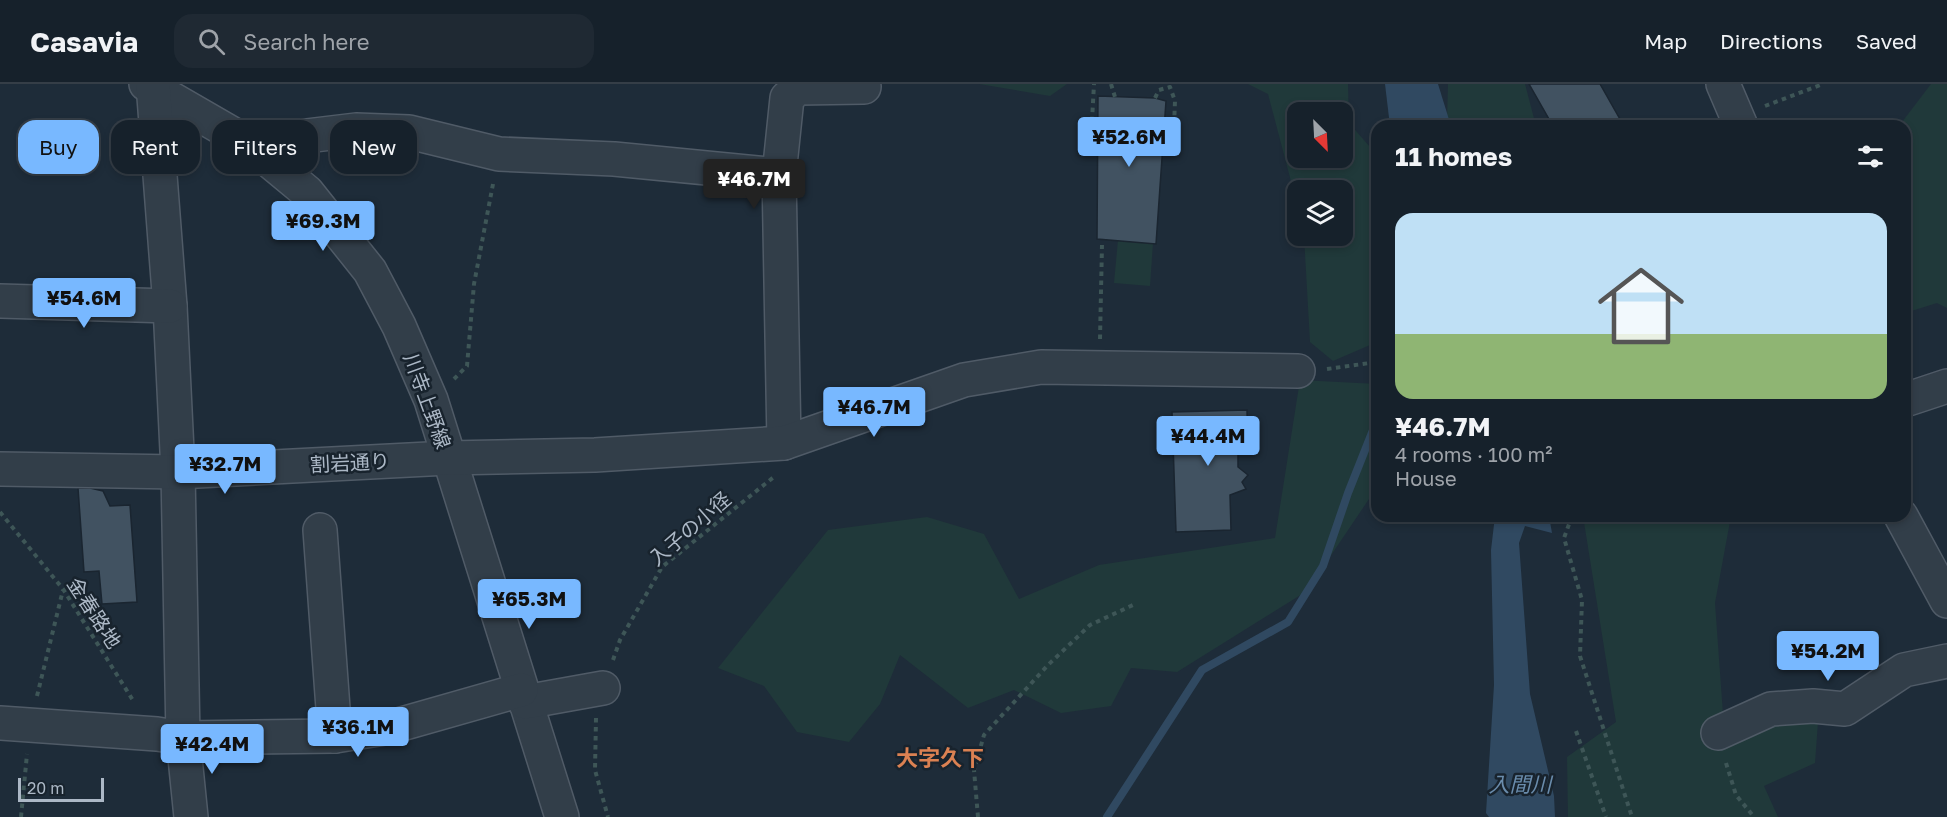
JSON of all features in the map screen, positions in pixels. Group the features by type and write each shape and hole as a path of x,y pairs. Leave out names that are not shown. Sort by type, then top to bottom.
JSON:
{"street":[{"path":"1723,84 1752,116"},
{"path":"151,85 170,306 178,472 170,736 191,817"},
{"name":"川寺上野線","path":"151,85 212,121"},
{"path":"783,443 779,175 787,98 798,88 864,87"},
{"path":"318,135 356,130 409,132 499,154 614,159 779,175"},
{"name":"川寺上野線","path":"285,174 307,192 370,271 399,326 431,400 562,817"},
{"path":"0,301 170,306"},
{"name":"割岩通り","path":"0,469 178,472 448,458 595,455 783,443 964,380 1041,367 1098,366 1298,371"},
{"path":"1911,398 1947,386"},
{"path":"1904,522 1947,602"},
{"path":"320,530 334,736"},
{"path":"1718,733 1771,709 1813,706 1845,709 1904,670 1947,661"},
{"path":"0,723 170,736 334,736 392,727 523,696 603,688"}],"path":[{"path":"1091,139 1094,84"},
{"path":"1111,84 1115,98"},
{"path":"1752,116 1823,84"},
{"path":"1155,98 1159,90 1170,87 1175,101 1174,126"},
{"path":"431,400 467,366 474,284 499,154"},
{"path":"1098,366 1102,245"},
{"path":"1336,369 1371,364"},
{"name":"入子の小径","path":"608,817 595,770 596,709 620,640 662,567 775,476 783,443"},
{"name":"金春路地","path":"0,512 63,589 122,686 170,736"},
{"path":"1570,522 1564,538 1582,600 1580,656 1632,817"},
{"path":"978,817 974,770 984,735 1048,665 1090,625 1133,605"},
{"path":"1576,732 1606,817"},
{"path":"1718,733 1736,795 1754,817"}],"green space":[{"path":"979,84 1067,84 1050,96"},
{"path":"1248,84 1348,84 1348,102 1287,102 1287,166 1268,94"},
{"path":"1448,84 1525,84 1534,120 1447,120"},
{"path":"1931,84 1947,84 1947,308 1937,303 1911,311 1911,120 1904,120"},
{"path":"1353,128 1371,148 1371,345 1333,361 1310,342 1305,246 1353,246 1353,180 1291,180 1288,168 1353,168"},
{"path":"1118,240 1153,243 1150,286 1114,283"},
{"path":"1300,380 1371,384 1369,499 1307,591 1177,672 1131,668 1111,706 1061,713 1014,690 968,708 900,655 880,704 849,742 797,732 764,686 718,668 828,530 927,517 984,534 1019,599 1099,565 1275,538"},
{"path":"1584,522 1730,522 1715,603 1723,714 1818,722 1815,763 1764,786 1778,817 1568,817 1567,757 1616,722"}],"water":[{"path":"1385,84 1438,84 1449,120 1389,120"},
{"name":"入間川","path":"1494,522 1550,522 1552,533 1525,526 1519,543 1530,694 1554,796 1555,817 1489,817 1486,813 1494,685 1491,550"}],"building":[{"path":"1529,84 1600,84 1620,120 1550,120"},
{"path":"1098,96 1155,98 1166,101 1156,244 1097,239"},
{"path":"1247,410 1248,453 1238,454 1238,467 1248,475 1242,482 1246,489 1230,495 1231,530 1176,532 1172,412"},
{"path":"78,488 103,491 110,506 130,505 137,602 102,604 99,571 84,572"}],"waterway":[{"name":"入間川","path":"1107,817 1202,670 1288,622 1323,566 1371,435"}],"district":[{"name":"大字久下","path":"940,758"}]}
